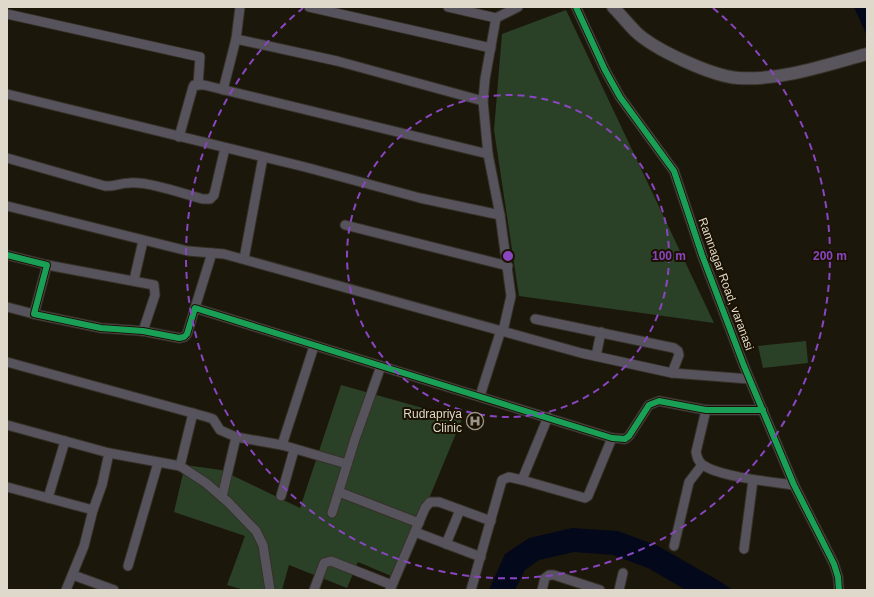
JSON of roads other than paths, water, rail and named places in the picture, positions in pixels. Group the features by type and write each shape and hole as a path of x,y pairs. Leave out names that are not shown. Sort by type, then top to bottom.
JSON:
{"main road":[{"path":"613,7 637,33 659,48 695,66 737,78 777,76 867,54"}],"street":[{"path":"223,90 236,39 240,7"},
{"path":"310,7 492,48"},
{"path":"448,7 496,18 518,7"},
{"name":"Ramnagar Road, varanasi","path":"576,7 605,70 620,97 674,171 702,255 749,379 794,484 834,564 838,577 839,590"},
{"path":"7,14 200,57 198,85"},
{"path":"480,396 502,331 511,296 500,215 488,154 483,102 485,79 492,48 496,18"},
{"path":"236,39 337,61 483,102"},
{"path":"179,137 190,94 194,85 198,85 488,154"},
{"path":"7,94 263,157 420,198 500,215"},
{"path":"7,158 104,186 113,187 129,182 203,199 210,199 214,195 225,148"},
{"path":"244,259 263,157"},
{"path":"7,206 143,241 188,251 224,254 244,259 596,356 672,373 749,379"},
{"path":"345,225 508,266"},
{"path":"134,280 143,241"},
{"path":"7,307 101,328 143,331 184,337 187,334 212,253"},
{"path":"7,255 115,279 148,282 156,288 156,295 143,331"},
{"path":"34,314 47,265"},
{"path":"195,308 612,438 625,439 629,436 646,408 653,402 706,410 763,410"},
{"path":"535,319 674,348 678,351 679,355 672,373"},
{"path":"596,356 601,332"},
{"path":"282,445 314,346"},
{"path":"7,362 213,419 220,430 236,437 282,445 294,450 347,464"},
{"path":"332,513 347,464 381,366"},
{"path":"706,410 696,452 697,458 702,465 753,480 794,484"},
{"path":"180,466 193,413"},
{"path":"522,480 548,417"},
{"path":"7,425 109,454 180,466 206,483 256,532 260,538 270,590"},
{"path":"222,497 236,437"},
{"path":"471,590 502,480 509,477 585,498 588,496 612,438"},
{"path":"48,498 65,441"},
{"path":"281,496 294,450"},
{"path":"66,590 84,546 93,510 102,485 109,454"},
{"path":"128,566 158,463"},
{"path":"674,546 688,482 702,465"},
{"path":"744,550 753,480"},
{"path":"7,487 93,510"},
{"path":"339,492 419,522"},
{"path":"314,590 324,563 331,561 391,588 425,508 430,502 439,502 491,521"},
{"path":"446,544 460,510"},
{"path":"415,532 481,557"},
{"path":"619,590 623,573"},
{"path":"73,575 114,590"},
{"path":"542,590 545,578 549,575 554,575 600,590"}],"water":[{"path":"854,7 867,7 867,36"},
{"path":"572,528 618,531 658,546 721,582 732,590 686,590 648,568 613,555 574,552 539,560 525,570 515,590 489,590 505,554 529,538"}],"place":[{"name":"Rudrapriya Clinic","path":"475,421"}]}
